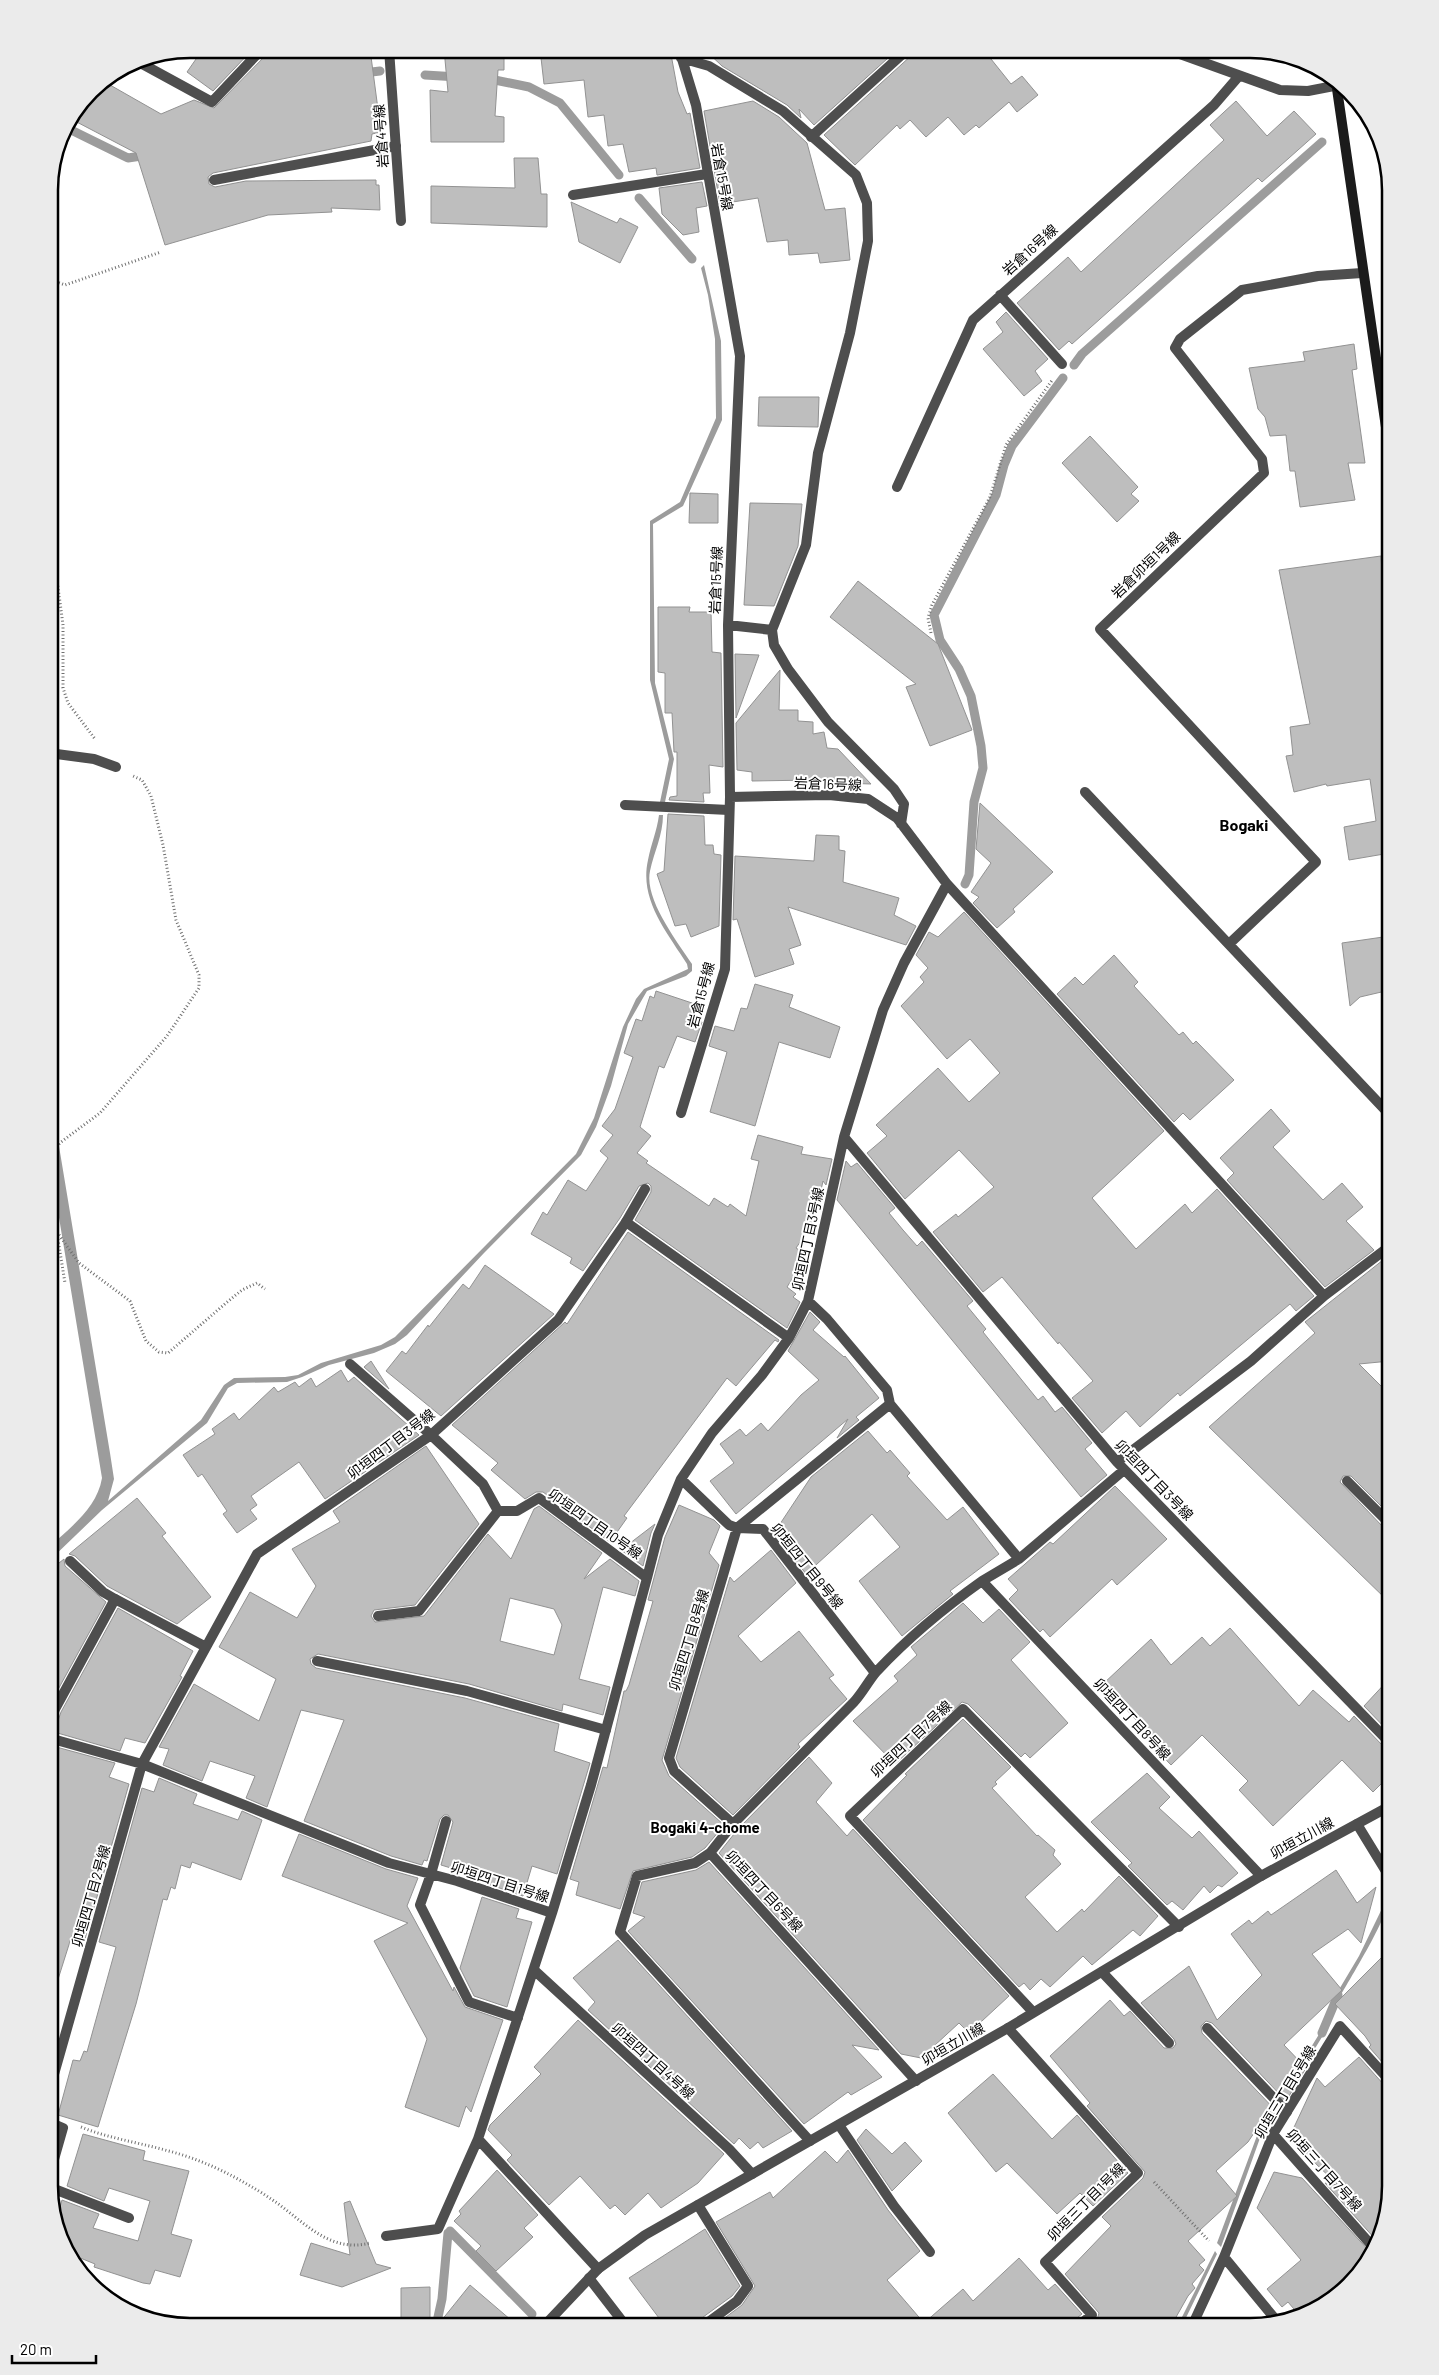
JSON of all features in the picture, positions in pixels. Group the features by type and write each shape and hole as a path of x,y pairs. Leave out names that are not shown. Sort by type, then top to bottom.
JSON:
{"main road":[{"path":"1338,92 1362,273 1382,403"}],"street":[{"path":"145,66 212,102 254,58"},
{"name":"岩倉4号線","path":"390,58 401,221"},
{"name":"岩倉15号線","path":"681,1112 725,969 730,797 728,626 740,356 696,105 682,58"},
{"path":"691,58 709,66 783,111 856,175 867,204 868,240 850,333 818,453 806,545 772,630 774,644 788,669 828,722 894,788 904,804 901,824"},
{"path":"811,137 898,58"},
{"path":"1190,58 1280,90 1308,91 1330,86"},
{"name":"岩倉16号線","path":"897,487 973,320 1214,105 1239,76"},
{"path":"214,180 396,146"},
{"path":"574,195 707,174"},
{"name":"岩倉卯垣1号線","path":"1229,944 1316,862 1100,629 1264,473 1262,459 1175,348 1180,339 1242,290 1318,276 1362,273"},
{"path":"1000,295 1062,364"},
{"path":"728,626 772,630"},
{"path":"58,754 94,759 116,767"},
{"path":"1085,792 1382,1107"},
{"name":"岩倉16号線","path":"730,797 829,795 868,799 897,818 947,884 1324,1296"},
{"path":"625,805 729,810"},
{"path":"844,1137 883,1010 904,963 947,884"},
{"name":"卯垣四丁目3号線","path":"789,1338 808,1301 844,1137"},
{"name":"卯垣四丁目3号線","path":"844,1137 1120,1466 1382,1735"},
{"name":"卯垣四丁目3号線","path":"142,1764 257,1554 431,1435 558,1320 626,1222 645,1189"},
{"path":"626,1222 789,1338"},
{"path":"710,1853 733,1824 854,1702 867,1687 875,1673 936,1614 982,1581 1019,1559 1120,1466 1251,1361 1324,1296 1382,1252"},
{"path":"808,1301 827,1319 887,1390 890,1404 1019,1559"},
{"name":"卯垣四丁目10号線","path":"498,1511 517,1510 539,1498 647,1578 658,1535 681,1479 712,1433 762,1375 789,1338"},
{"path":"350,1364 431,1435 483,1484 498,1511 418,1611 378,1616"},
{"path":"681,1479 729,1525 737,1528 890,1404"},
{"path":"1347,1481 1382,1516"},
{"name":"卯垣四丁目9号線","path":"737,1528 763,1529 875,1673"},
{"name":"卯垣四丁目8号線","path":"733,1824 674,1771 669,1758 737,1528"},
{"path":"70,1560 103,1592 206,1647"},
{"path":"552,1913 606,1730 647,1578"},
{"name":"卯垣四丁目8号線","path":"982,1581 1261,1876"},
{"path":"58,1703 115,1599"},
{"path":"317,1661 467,1692 606,1730"},
{"name":"卯垣四丁目7号線","path":"1033,2012 850,1816 963,1708 1179,1927"},
{"name":"卯垣四丁目1号線","path":"58,1741 142,1764 389,1863 430,1874 552,1913 478,2139 438,2229 386,2236"},
{"name":"卯垣四丁目2号線","path":"58,2060 142,1764"},
{"name":"卯垣立川線","path":"552,2317 598,2269 645,2235 1008,2028 1261,1876 1382,1810"},
{"path":"446,1821 420,1905 469,2002 518,2018"},
{"path":"1357,1824 1382,1865"},
{"name":"卯垣四丁目6号線","path":"810,2141 620,1932 637,1876 695,1863 710,1853 916,2081"},
{"name":"卯垣四丁目4号線","path":"534,1970 729,2149 752,2174"},
{"path":"1102,1972 1170,2043"},
{"name":"卯垣三丁目5号線","path":"1196,2318 1224,2257 1273,2134 1340,2026 1382,2072"},
{"name":"卯垣三丁目1号線","path":"1008,2028 1138,2173 1045,2262 1092,2315 1088,2318"},
{"path":"1207,2028 1287,2112"},
{"path":"839,2125 894,2206 930,2252"},
{"path":"58,2146 63,2128 60,2127"},
{"name":"卯垣三丁目7号線","path":"1273,2134 1369,2241"},
{"path":"478,2139 598,2269"},
{"path":"58,2191 128,2218"},
{"path":"698,2205 748,2286 737,2301 715,2317"},
{"path":"1224,2257 1272,2315"},
{"path":"589,2278 619,2317"}],"path":[{"path":"58,282 65,285 161,252"},
{"path":"931,633 928,618 932,605 994,488 1006,445 1040,400 1062,364"},
{"path":"58,588 63,625 63,688 68,703 116,767 142,780 151,796 163,846 176,920 199,975 199,988 167,1036 100,1113 58,1145"},
{"path":"58,1233 79,1263 130,1301 146,1341 159,1352 168,1353 242,1290 257,1283 265,1289"},
{"path":"58,1238 65,1283"},
{"path":"60,2127 71,2124 100,2136 163,2149 218,2168 277,2204 316,2234 330,2241 342,2245 361,2246 377,2242 386,2236"},
{"path":"1138,2173 1142,2169 1224,2257"}],"shaded area":[{"path":"704,265 721,341 722,420 683,506 653,524 655,683 674,759 665,802 660,802 669,759 650,680 650,521 680,502 716,418 715,339 708,295 701,268"},
{"path":"659,815 663,815 649,882 657,907 692,964 692,971 686,976 647,991 628,1024 611,1086 596,1127 581,1155 484,1253 407,1335 395,1344 374,1353 329,1365 287,1382 237,1383 228,1388 207,1423 102,1510 58,1552 58,1539 89,1508 95,1499 102,1478 58,1212 58,1140 114,1479 108,1501 201,1420 224,1385 234,1378 298,1375 321,1363 381,1345 395,1337 576,1154 594,1118 623,1027 636,999 644,989 688,969 687,964 663,928 647,889 648,860"},
{"path":"1382,1909 1382,1920 1368,1948 1335,2005 1331,2003 1359,1956"},
{"path":"1326,2023 1330,2024 1260,2138 1221,2247 1217,2243 1258,2133"},
{"path":"1215,2251 1217,2254 1186,2318 1182,2318"}],"building":[{"path":"197,58 244,58 213,91 187,72"},
{"path":"263,58 371,58 381,132 372,134 371,141 213,173 208,177 209,184 215,187 246,181 376,180 376,185 379,185 380,210 331,208 332,212 268,215 165,245 136,153 76,122 96,96 109,85 161,114 194,100 214,108"},
{"path":"445,58 504,58 504,70 498,70 495,116 504,117 504,142 431,142 430,90 448,92"},
{"path":"541,58 672,58 678,92 687,114 690,113 700,168 657,175 656,168 629,172 623,144 608,146 604,115 588,117 584,80 544,84"},
{"path":"714,58 888,58 814,125 799,109 801,118 787,105 722,66"},
{"path":"909,58 990,58 1011,84 1022,76 1038,95 1017,112 1009,102 979,128 976,125 964,135 948,117 926,137 910,120 900,129 897,125 855,165 824,135"},
{"path":"753,101 779,117 807,143 825,210 845,208 850,260 820,263 818,253 789,255 788,240 767,242 758,198 720,204 704,111"},
{"path":"1236,101 1267,136 1294,111 1316,134 1262,182 1258,178 1072,344 1069,341 1059,350 1017,303 1068,257 1081,272 1224,140 1210,125"},
{"path":"514,158 538,158 541,194 547,194 547,227 431,223 431,186 515,188"},
{"path":"702,182 707,206 696,208 699,232 683,235 662,214 659,188"},
{"path":"571,202 617,223 620,218 638,227 620,263 579,242"},
{"path":"1006,312 1048,359 1035,371 1042,381 1024,396 983,349 1003,332 996,322"},
{"path":"1354,344 1357,369 1352,370 1365,463 1348,463 1355,500 1300,507 1295,471 1290,471 1286,435 1270,436 1265,417 1258,409 1249,368 1305,361 1303,352"},
{"path":"759,397 819,397 818,427 758,426"},
{"path":"1090,436 1138,487 1131,494 1139,501 1117,522 1062,463"},
{"path":"690,493 718,494 718,523 689,523"},
{"path":"750,503 802,504 798,546 774,606 744,605"},
{"path":"1381,556 1382,854 1349,860 1344,827 1376,821 1370,779 1327,786 1326,784 1294,792 1286,756 1293,755 1290,727 1310,724 1279,570"},
{"path":"858,581 938,644 972,730 930,746 906,687 916,684 830,617"},
{"path":"658,607 690,607 689,612 711,612 712,652 721,653 723,767 709,765 710,793 703,793 704,802 669,800 670,797 677,796 677,752 674,752 672,713 665,713 665,673 658,672"},
{"path":"735,654 759,655 736,718"},
{"path":"780,670 779,710 798,710 798,721 813,722 813,734 824,732 827,748 838,749 871,784 814,782 814,780 752,781 752,772 737,770 736,723"},
{"path":"980,803 1053,872 1013,909 1015,912 997,928 973,903 979,897 971,892 991,863 976,849"},
{"path":"668,814 704,816 705,845 713,845 714,854 721,855 719,926 691,937 686,924 675,926 657,874 664,871"},
{"path":"816,835 839,836 839,850 845,851 843,882 899,898 894,915 916,926 906,945 788,907 801,945 789,949 794,964 755,977 737,919 733,920 735,856 814,861"},
{"path":"964,912 1164,1131 1092,1198 1136,1249 1185,1204 1192,1213 1217,1189 1314,1296 1296,1311 1290,1304 1180,1396 1178,1393 1140,1427 1126,1411 1102,1433 1072,1398 1093,1381 1059,1342 1058,1344 1002,1277 983,1292 933,1232 956,1214 958,1217 994,1187 959,1150 905,1199 867,1153 887,1136 876,1125 938,1068 969,1102 1000,1073 970,1039 947,1059 901,1006 924,982 920,977 928,968 916,955 929,932 938,937"},
{"path":"1382,937 1382,992 1360,997 1350,1006 1342,943"},
{"path":"1114,955 1138,982 1134,986 1179,1035 1183,1032 1193,1044 1196,1041 1234,1080 1190,1120 1183,1113 1174,1122 1057,994 1075,977 1083,985"},
{"path":"755,984 793,995 789,1007 840,1027 830,1058 779,1042 755,1126 710,1112 727,1052 709,1046 715,1026 734,1031 741,1008 747,1009"},
{"path":"656,991 695,1004 690,1018 702,1022 695,1042 677,1036 664,1068 659,1066 640,1127 651,1136 637,1153 648,1161 646,1163 709,1206 714,1198 728,1207 730,1204 746,1216 759,1161 751,1159 758,1135 803,1147 801,1154 832,1159 826,1185 823,1181 814,1222 796,1248 807,1255 787,1287 796,1294 793,1297 800,1302 787,1328 635,1220 651,1192 651,1186 648,1183 639,1186 620,1218 583,1271 570,1263 572,1258 531,1234 543,1212 547,1215 568,1180 586,1191 608,1158 600,1151 613,1135 602,1126 615,1109 633,1057 624,1053 636,1019 642,1021 650,996 654,998"},
{"path":"1271,1109 1290,1131 1273,1147 1323,1200 1342,1183 1363,1207 1346,1221 1374,1250 1325,1287 1227,1180 1234,1173 1220,1158"},
{"path":"846,1161 851,1167 857,1163 895,1208 889,1213 903,1230 917,1246 922,1241 973,1301 967,1306 986,1329 983,1332 1038,1400 1043,1396 1055,1412 1062,1407 1092,1443 1085,1449 1107,1475 1081,1497 837,1200"},
{"path":"628,1232 779,1340 778,1342 775,1340 736,1386 727,1378 624,1516 627,1518 610,1542 543,1492 536,1492 525,1499 491,1470 498,1463 452,1425 565,1322 567,1324"},
{"path":"1382,1261 1382,1362 1359,1364 1382,1387 1382,1507 1351,1476 1343,1476 1340,1482 1382,1526 1382,1595 1209,1427 1315,1333 1305,1322"},
{"path":"485,1265 554,1314 441,1416 386,1371 402,1351 406,1354 463,1284 469,1289"},
{"path":"810,1312 820,1322 813,1330 845,1356 879,1398 856,1417 859,1420 837,1438 848,1419 736,1514 710,1481 734,1463 720,1444 740,1429 746,1436 761,1423 768,1431 801,1395 819,1380 788,1351"},
{"path":"371,1361 389,1389 364,1367"},
{"path":"341,1370 348,1382 354,1377 419,1435 325,1499 299,1462 251,1496 257,1505 250,1510 257,1519 237,1533 223,1514 227,1511 202,1474 198,1477 183,1455 215,1434 212,1429 234,1413 239,1420 274,1387 278,1392 295,1382 299,1387 311,1378 316,1387"},
{"path":"868,1431 887,1453 890,1450 910,1473 907,1476 947,1520 963,1507 999,1554 950,1591 953,1594 902,1636 859,1581 900,1547 872,1514 806,1574 781,1541 784,1539 776,1530 811,1477"},
{"path":"426,1446 479,1524 415,1605 374,1610 371,1616 375,1622 424,1616 488,1534 511,1559 534,1509 539,1506 602,1553 584,1579 610,1559 639,1581 635,1596 603,1587 579,1679 610,1687 603,1715 563,1704 562,1711 469,1684 318,1654 310,1659 311,1664 316,1668 465,1698 559,1724 554,1751 590,1763 557,1874 532,1866 523,1896 485,1883 487,1879 441,1865 453,1822 448,1815 444,1815 440,1819 427,1861 424,1860 422,1865 391,1856 304,1821 344,1720 301,1710 267,1807 246,1798 255,1776 210,1761 202,1781 163,1765 169,1749 159,1747 194,1684 259,1721 276,1679 219,1647 250,1592 297,1618 316,1586 292,1549 340,1522 333,1511","holes":["510,1598 554,1609 562,1625 554,1655 500,1641"]},
{"path":"1115,1486 1167,1539 1117,1585 1112,1579 1050,1637 1043,1629 1040,1632 1009,1599 1018,1590 1008,1579 1050,1542 1053,1544"},
{"path":"137,1498 166,1533 162,1536 211,1597 177,1624 107,1586 75,1556 69,1554"},
{"path":"679,1505 714,1520 720,1526 709,1553 719,1565 662,1760 669,1776 724,1825 705,1848 692,1857 633,1871 620,1909 576,1895 579,1882 570,1879 603,1767 607,1768 624,1691 626,1691 629,1685 653,1601 648,1600 665,1537"},
{"path":"655,1524 651,1533 643,1566 621,1550"},
{"path":"771,1550 796,1583 738,1636 761,1662 799,1631 834,1675 829,1678 847,1699 798,1744 800,1747 733,1815 680,1767 676,1758 730,1577 734,1582"},
{"path":"64,1559 65,1566 106,1602 58,1690 58,1564"},
{"path":"963,1603 983,1623 999,1609 1030,1642 1011,1660 1068,1723 1030,1758 1025,1753 1021,1757 968,1704 962,1702 895,1764 853,1721 898,1681 894,1676 917,1655 911,1647"},
{"path":"118,1608 193,1651 180,1676 182,1677 145,1743 125,1738 120,1751 58,1733 58,1721"},
{"path":"1230,1628 1299,1706 1313,1690 1349,1722 1354,1716 1382,1745 1382,1783 1373,1792 1342,1760 1273,1826 1239,1790 1248,1781 1202,1735 1171,1765 1146,1739 1150,1735 1103,1684 1151,1639 1171,1665 1202,1637 1210,1646"},
{"path":"1382,1687 1382,1725 1364,1706"},
{"path":"963,1719 1011,1767 995,1782 997,1784 992,1788 1037,1836 1055,1850 1053,1855 1061,1864 1025,1897 1057,1932 1082,1909 1084,1912 1119,1876 1158,1916 1140,1936 1133,1930 1092,1965 1083,1956 1050,1987 1041,1979 1030,1990 1024,1983 1019,1987 863,1820 907,1775 905,1774"},
{"path":"58,1747 115,1763 109,1777 129,1784 85,1939 72,1935 58,1979"},
{"path":"809,1757 832,1783 816,1802 847,1836 853,1829 1009,1996 969,2033 959,2023 921,2058 901,2054 719,1853 738,1829"},
{"path":"1147,1773 1170,1797 1159,1808 1192,1838 1199,1831 1238,1873 1222,1887 1218,1885 1210,1893 1204,1886 1183,1910 1172,1901 1167,1905 1128,1866 1132,1863 1091,1822"},
{"path":"159,1778 197,1794 193,1804 238,1820 242,1811 262,1820 241,1880 192,1862 190,1868 181,1865 175,1889 171,1887 167,1900 163,1899 136,2004 98,2127 58,2115 73,2060 80,2061 84,2051 87,2052 116,1947 99,1942 142,1788 154,1792"},
{"path":"299,1834 386,1869 418,1878 407,1906 453,1991 454,1987 465,2007 503,2020 471,2112 466,2106 459,2127 405,2107 427,2039 374,1941 408,1923 282,1876"},
{"path":"709,1862 879,2050 852,2045 882,2077 851,2095 848,2092 804,2124 628,1931 645,1917 633,1913 642,1882 696,1870"},
{"path":"1336,1870 1357,1903 1376,1887 1361,1943 1348,1929 1312,1954 1342,1990 1284,2045 1306,2068 1286,2101 1212,2023 1206,2021 1201,2026 1202,2033 1278,2113 1271,2120 1266,2115 1248,2142 1216,2171 1237,2196 1188,2241 1205,2260 1199,2265 1204,2270 1192,2284 1195,2288 1188,2296 1176,2318 1098,2318 1099,2313 1065,2274 1111,2226 1102,2217 1143,2178 1145,2172 1087,2106 1090,2103 1050,2056 1110,2000 1124,2016 1130,2011 1164,2048 1173,2048 1176,2044 1174,2039 1141,2003 1189,1966 1217,2020 1262,1975 1231,1934 1249,1920 1252,1924 1268,1911 1271,1915"},
{"path":"482,1897 519,1909 516,1918 532,1922 507,2007 474,1996 460,1968"},
{"path":"618,1940 792,2131 763,2148 758,2142 750,2149 739,2138 734,2144 588,2010 595,2002 573,1978"},
{"path":"1382,1957 1382,2062 1369,2047 1371,2045 1365,2036 1335,2004"},
{"path":"578,2020 724,2154 698,2183 661,2208 648,2193 625,2215 615,2205 610,2209 580,2176 549,2205 507,2160 512,2155 488,2130 490,2125 541,2074 534,2067"},
{"path":"1359,2057 1382,2083 1382,2185 1377,2219 1371,2235 1325,2183 1338,2185 1289,2138 1317,2078 1325,2087"},
{"path":"993,2074 1052,2139 1077,2115 1128,2173 1093,2206 1080,2193 1057,2214 1007,2163 996,2172 948,2113"},
{"path":"866,2129 892,2154 905,2142 922,2161 892,2191 857,2140"},
{"path":"83,2134 145,2151 143,2160 189,2171 171,2234 192,2240 180,2277 155,2270 150,2284 143,2283 94,2267 95,2264 79,2258 65,2228 60,2208 62,2200 99,2214 93,2228 138,2241 150,2201 109,2188 104,2201 67,2186"},
{"path":"848,2150 888,2210 920,2251 887,2280 919,2318 725,2318 742,2305 755,2286 716,2222 770,2192 773,2198 825,2151 837,2163"},
{"path":"497,2170 538,2215 524,2228 533,2237 496,2271 476,2251 481,2246 454,2221 461,2214 459,2211"},
{"path":"1274,2172 1302,2178 1366,2247 1349,2272 1323,2295 1294,2309 1288,2302 1282,2307 1267,2289 1301,2260 1257,2208"},
{"path":"350,2201 376,2264 391,2268 342,2287 300,2275 311,2243 350,2255 344,2203"},
{"path":"705,2229 740,2286 732,2296 702,2317 659,2317 629,2278"},
{"path":"1019,2258 1048,2290 1055,2284 1082,2314 1077,2318 930,2318 963,2289 973,2301"},
{"path":"470,2285 508,2317 444,2317"},
{"path":"430,2287 430,2317 401,2317 401,2288"}],"waterway":[{"path":"363,73 380,71"},
{"path":"425,75 458,77"},
{"path":"485,78 529,87 560,103 619,175"},
{"path":"72,130 128,158 148,155"},
{"path":"1074,365 1082,354 1322,142"},
{"path":"639,198 692,259"},
{"path":"965,884 969,875 974,802 983,768 981,746 971,696 959,669 940,640 934,615 996,495 1004,465 1012,446 1063,378"},
{"path":"1322,2033 1338,1995"},
{"path":"450,2231 532,2314"},
{"path":"438,2317 442,2299 448,2233"}],"district":[{"name":"Bogaki","path":"1244,825"},
{"name":"Bogaki 4-chome","path":"705,1828"}]}
